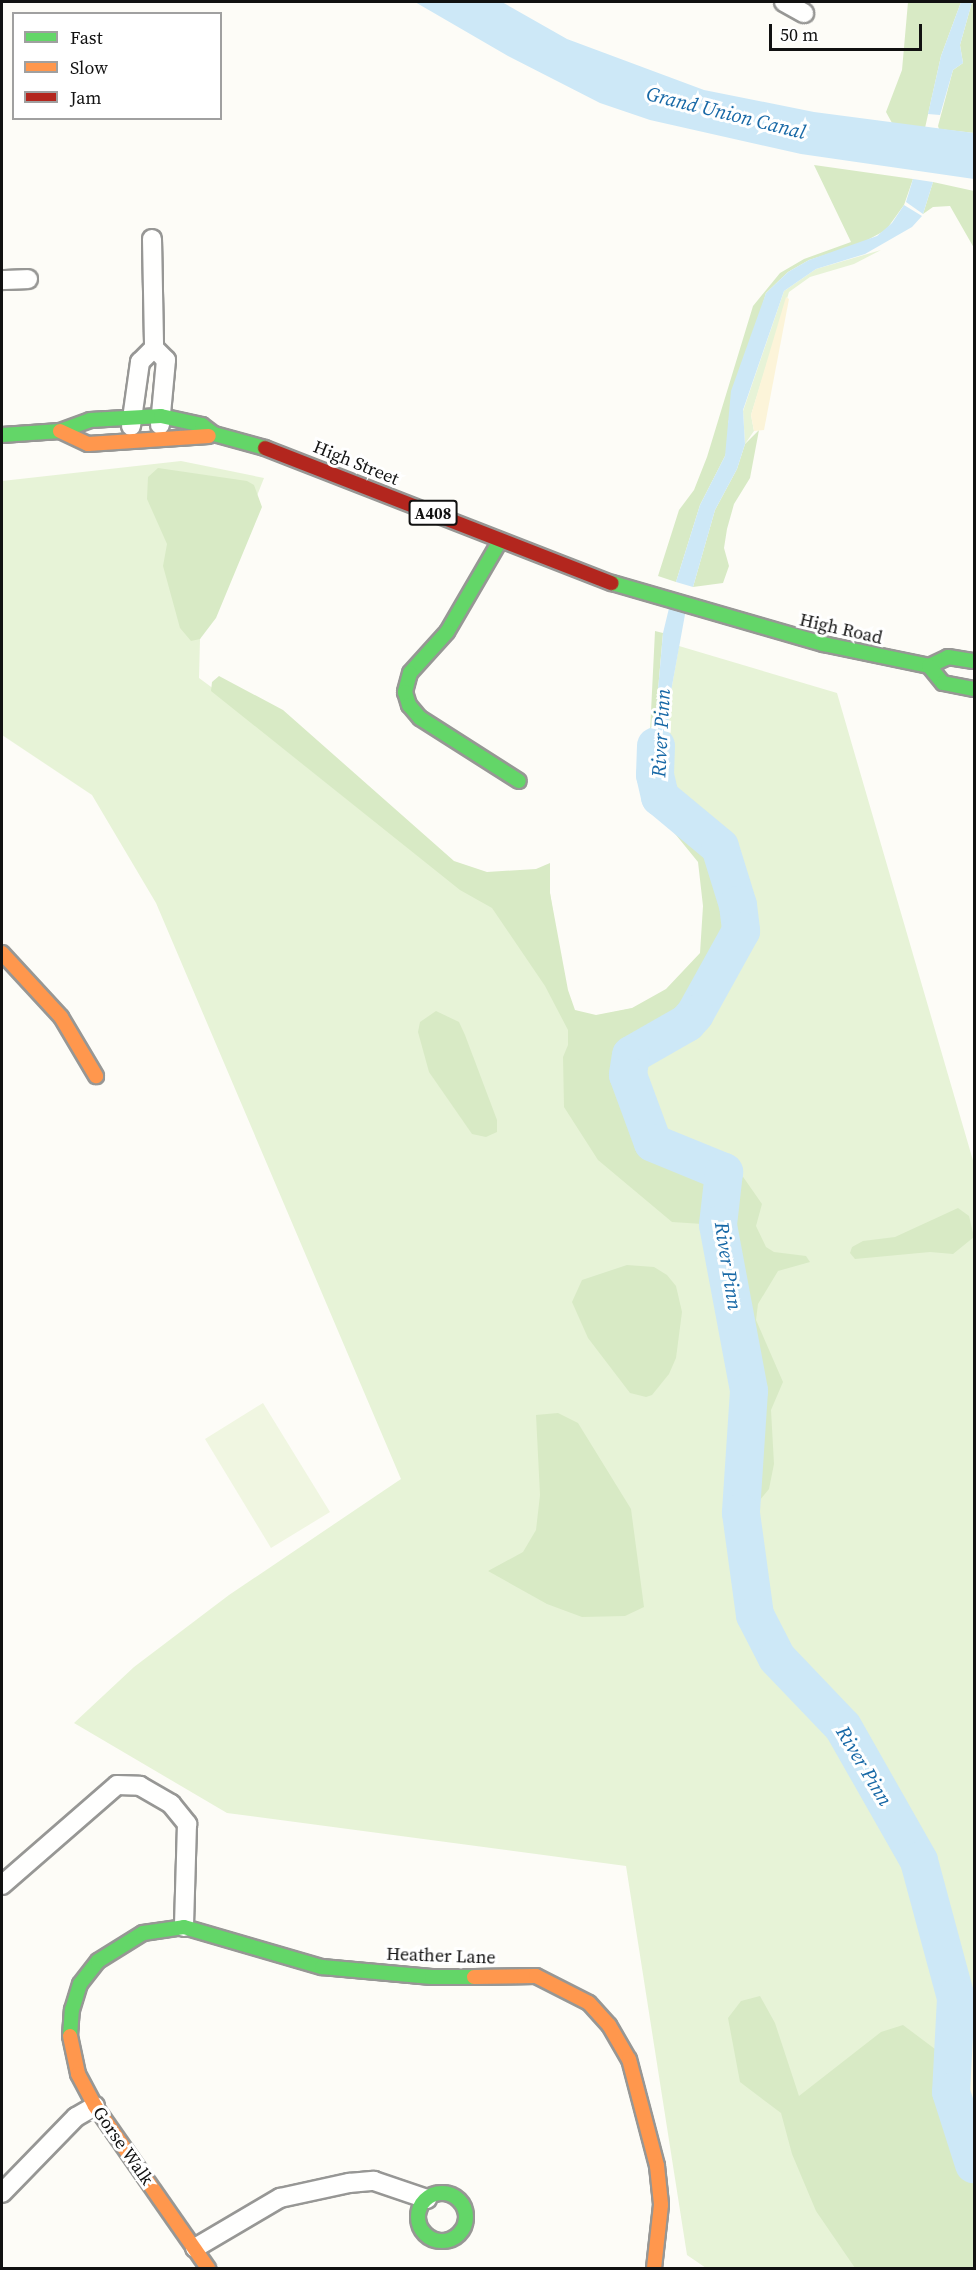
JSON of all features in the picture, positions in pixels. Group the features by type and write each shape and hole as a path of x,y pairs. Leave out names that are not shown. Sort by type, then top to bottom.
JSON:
{"street":[{"path":"784,2 804,13"},
{"path":"152,239 154,348 166,360 158,441"},
{"path":"2,280 28,279"},
{"path":"129,441 140,362 154,348"},
{"name":"High Street","path":"2,435 60,430 90,420 132,416 161,416 202,425 214,434 288,455 500,541 699,611"},
{"name":"High Street","path":"60,430 88,444 199,440 214,434"},
{"path":"500,541 447,632 410,673 405,692 409,705 420,718 519,781"},
{"name":"High Road","path":"699,611 823,644 929,666 948,657 975,661"},
{"path":"929,666 943,683 975,689"},
{"path":"2,953 61,1017 96,1076"},
{"path":"2,1885 110,1790 117,1785 135,1785 159,1795 187,1824 184,1927"},
{"name":"Heather Lane","path":"70,2035 72,2010 80,1984 98,1961 143,1933 184,1927 322,1967 432,1977 536,1977 589,2003 609,2025 629,2059 657,2166 661,2205 654,2268"},
{"name":"Gorse Walk","path":"70,2035 78,2074 95,2106 208,2268"},
{"path":"2,2193 76,2117 95,2106"},
{"path":"195,2248 280,2199 349,2183 374,2181 427,2199"}],"shaded area":[{"path":"974,2012 974,2144 959,2092 958,2021"}],"green space":[{"path":"908,2 961,2 941,56 925,128 892,123 886,112 902,70"},
{"path":"972,2 974,2 974,133 939,129 953,70 963,63 960,45"},
{"path":"814,165 913,179 904,205 886,230 860,244 809,260 788,272 766,293 728,423 730,441 725,456 700,505 676,582 658,576 679,510 694,490 707,457 753,306 780,273 804,259 851,242"},
{"path":"933,182 974,191 974,248 950,206 933,207 923,214"},
{"path":"881,250 854,264 810,277 789,292 751,415 754,431 745,444 743,411 784,291 816,269"},
{"path":"759,430 750,478 734,504 727,529 724,548 729,566 723,583 693,587 715,510 737,469 745,444"},
{"path":"181,461 264,478 200,639 199,678 448,862 550,893 570,1021 706,993 685,1021 655,1040 669,1033 695,1014 741,931 738,905 720,847 690,826 665,794 670,697 679,646 837,693 974,1164 974,2012 958,2022 959,2092 974,2144 974,2268 706,2268 687,2255 626,1866 227,1813 74,1723 134,1667 229,1595 401,1479 156,903 92,795 2,735 2,481"},
{"path":"158,468 247,481 254,485 262,507 216,618 200,639 191,641 180,628 163,566 167,544 147,499 148,477"},
{"path":"655,631 663,633 653,747 654,799 718,848 737,905 739,930 693,1013 631,1055 628,1075 653,1143 724,1172 718,1225 672,1222 598,1160 564,1107 563,1057 568,1045 568,1030 545,986 492,908 460,890 211,691 212,682 219,676 283,710 454,861 487,872 536,869 550,863 550,893 568,990 575,1010 596,1015 632,1008 666,989 700,953 703,906 698,862 650,803 648,772"},
{"path":"436,1011 459,1022 465,1035 497,1120 497,1132 486,1137 472,1134 429,1072 418,1032 420,1022"},
{"path":"732,1161 762,1204 756,1226 766,1247 774,1252 806,1256 810,1262 778,1271 758,1304 756,1320 783,1382 771,1410 774,1464 769,1489 755,1506 751,1500 758,1393 730,1269 729,1170"},
{"path":"958,1208 969,1216 974,1237 953,1254 930,1252 855,1259 850,1253 852,1247 863,1241 895,1237"},
{"path":"627,1265 654,1267 667,1275 676,1286 682,1312 676,1358 669,1374 652,1395 646,1397 630,1393 588,1338 572,1302 582,1280"},
{"path":"263,1403 330,1512 271,1548 205,1439"},
{"path":"558,1413 578,1423 631,1509 644,1607 625,1616 582,1617 547,1604 488,1571 523,1552 536,1530 540,1495 536,1415"},
{"path":"760,1996 775,2023 799,2096 881,2032 903,2025 939,2052 960,2077 959,2092 974,2144 974,2268 855,2268 816,2211 792,2154 781,2113 740,2082 728,2018 741,2001"}],"sand":[{"path":"786,297 789,299 764,430 754,431 751,415"}],"water":[{"name":"Grand Union Canal","path":"415,2 502,2 567,39 704,90 814,112 974,133 974,179 801,154 650,120 600,103 508,56"},
{"path":"961,2 972,2 960,45 963,63 953,70 940,115 928,114 941,56"},
{"path":"913,179 933,182 923,214 906,202"},
{"path":"904,205 922,216 912,227 865,254 816,269 784,291 743,410 745,444 737,469 715,510 693,587 676,582 700,505 725,456 731,391 766,293 788,272 809,260 877,236 892,223"},
{"path":"670,604 686,609 670,697 665,794 654,799 653,747 663,633"}],"waterway":[{"name":"River Pinn","path":"656,746 655,775 660,797 720,847 738,905 741,931 695,1014 687,1023 631,1055 628,1075 653,1143 724,1172 718,1225 749,1391 741,1513 755,1615 777,1658 843,1727 919,1861 956,1998 951,2092 974,2164"}],"traffic: fast":[{"path":"2,435 60,431 90,420 161,416 202,425 214,434 265,448"},
{"path":"500,541 447,632 410,673 405,692 409,705 420,718 519,781"},
{"path":"612,583 823,644 929,666 948,657 974,661"},
{"path":"929,666 943,683 974,689"},
{"path":"70,2036 72,2010 80,1984 98,1961 143,1933 184,1927 322,1967 432,1977 474,1977"},
{"path":"442,2193 459,2200 466,2217 459,2234 442,2241 425,2234 418,2217 425,2200 442,2193"}],"traffic: slow":[{"path":"60,431 88,444 209,436"},
{"path":"2,953 61,1017 96,1076"},
{"path":"474,1977 536,1976 589,2003 609,2025 629,2059 657,2166 661,2205 654,2268"},
{"path":"70,2036 78,2074 95,2106 208,2268"}],"traffic: jam":[{"path":"265,448 612,583"}]}
